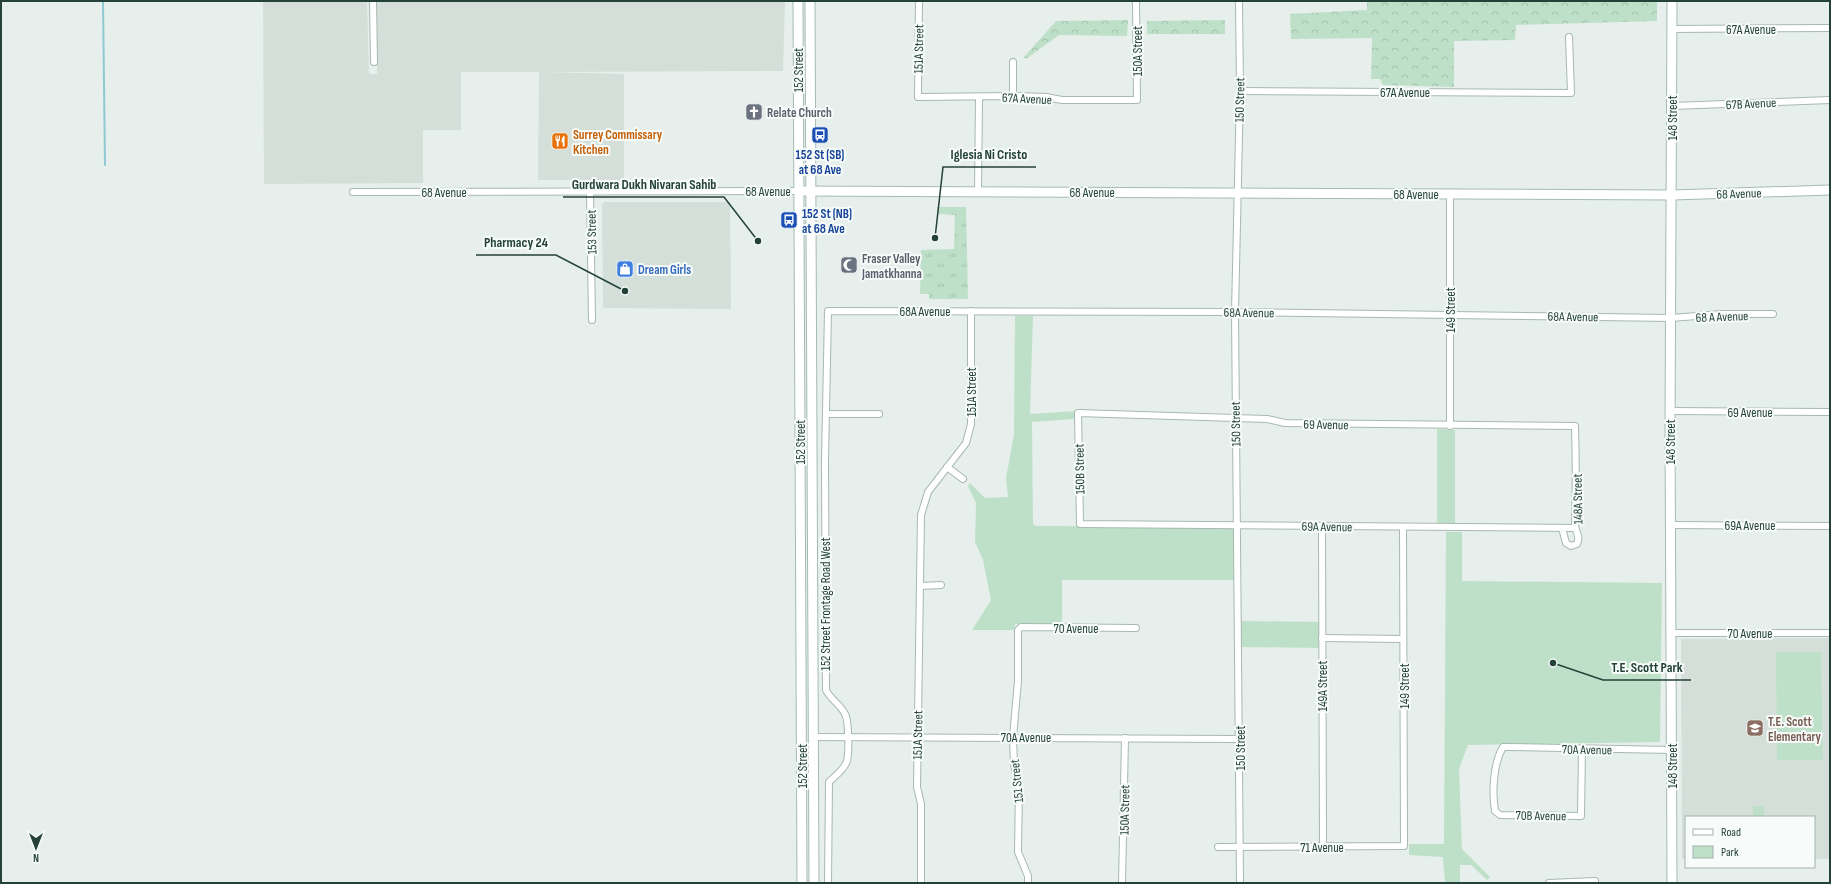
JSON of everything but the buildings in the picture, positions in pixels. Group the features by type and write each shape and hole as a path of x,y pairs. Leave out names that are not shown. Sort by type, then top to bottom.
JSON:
{"street":[{"path":"373,1 374,62"},
{"name":"152 Street","path":"798,1 802,883"},
{"name":"152 Street","path":"810,1 814,883"},
{"name":"151A Street","path":"918,97 919,1"},
{"name":"150A Street","path":"1136,1 1137,100"},
{"name":"150 Street","path":"1239,1 1240,91 1235,312 1235,418 1240,739 1240,883"},
{"name":"148 Street","path":"1672,1 1670,411 1672,883"},
{"name":"67A Avenue","path":"1672,29 1830,28"},
{"name":"67A Avenue","path":"1240,91 1571,93 1569,37"},
{"path":"1013,62 1013,96"},
{"name":"67A Avenue","path":"918,97 1013,96 1046,97 1062,100 1137,100"},
{"path":"978,192 979,97"},
{"name":"67B Avenue","path":"1672,106 1830,100"},
{"name":"68 Avenue","path":"353,192 810,191 1672,195 1830,190"},
{"name":"153 Street","path":"590,191 592,320"},
{"name":"149 Street","path":"1450,194 1450,426"},
{"name":"68A Avenue","path":"828,311 1235,312 1671,318"},
{"name":"152 Street Frontage Road West","path":"828,311 826,414 826,690 830,698 840,706 846,716 848,736 847,761 841,770 828,782 828,883"},
{"name":"151A Street","path":"921,883 921,804 917,787 917,737 922,515 928,492 966,443 972,424 971,311"},
{"name":"68 A Avenue","path":"1671,318 1722,314 1773,314"},
{"name":"69 Avenue","path":"1670,411 1830,412"},
{"name":"69 Avenue","path":"1078,413 1267,419 1285,423 1450,426 1575,426"},
{"name":"150B Street","path":"1078,413 1080,524"},
{"path":"826,414 879,414"},
{"name":"148A Street","path":"1562,528 1565,541 1570,546 1579,542 1578,532 1575,528 1575,426"},
{"path":"947,467 963,479"},
{"name":"69A Avenue","path":"1080,524 1575,528"},
{"name":"69A Avenue","path":"1671,525 1830,526"},
{"name":"149A Street","path":"1322,526 1323,847"},
{"name":"149 Street","path":"1403,526 1404,846"},
{"path":"920,586 941,585"},
{"name":"70 Avenue","path":"1018,630 1021,627 1136,628"},
{"name":"151 Street","path":"1018,630 1018,681 1013,737 1014,765 1019,787 1018,852 1028,876 1028,883"},
{"name":"70 Avenue","path":"1671,633 1830,633"},
{"path":"1322,638 1403,639"},
{"path":"802,682 806,698 808,731 813,737"},
{"name":"70A Avenue","path":"813,737 1240,739"},
{"name":"150A Street","path":"1122,883 1125,738"},
{"name":"70A Avenue","path":"1500,815 1496,811 1494,804 1494,779 1499,754 1503,748 1672,750"},
{"name":"70B Avenue","path":"1500,815 1581,816 1582,749"},
{"name":"71 Avenue","path":"1240,847 1404,846"},
{"path":"1218,847 1240,847"},
{"path":"1549,883 1595,882"}],"shaded area":[{"path":"263,1 367,1 369,74 377,74 377,1 785,1 783,71 541,72 624,74 624,180 538,180 539,72 461,72 461,130 423,130 423,183 264,184"},
{"path":"604,202 730,202 731,309 603,308 602,205"},
{"name":"T.E. Scott Elementary","path":"1829,638 1830,859 1815,859 1815,816 1685,816 1685,859 1682,859 1681,639"}],"green space":[{"path":"1367,1 1657,1 1657,21 1516,25 1515,40 1454,41 1454,87 1383,85 1380,79 1371,79 1372,38 1291,39 1290,14 1367,10"},
{"path":"1128,20 1127,36 1059,35 1026,59 1024,57 1056,21"},
{"path":"1225,20 1225,34 1147,34 1147,21"},
{"path":"937,207 966,207 968,299 929,299 929,294 920,294 921,250 954,249 955,215 938,214"},
{"path":"1015,316 1033,316 1030,414 1076,411 1075,419 1032,422 1033,524 1036,526 1235,527 1235,580 1062,580 1062,624 1015,624 1014,630 972,630 991,600 983,560 975,542 976,503 968,486 970,483 985,498 1008,497 1006,478 1014,435"},
{"path":"1437,429 1455,430 1455,524 1437,525"},
{"path":"1446,532 1462,532 1462,581 1662,583 1660,742 1468,745 1459,769 1462,849 1490,877 1487,880 1471,865 1460,865 1460,883 1445,883 1443,857 1409,855 1409,844 1444,844"},
{"path":"1241,621 1321,622 1320,648 1241,647"},
{"path":"1829,638 1830,638 1830,859"},
{"path":"1776,652 1821,652 1823,760 1777,760"},
{"path":"1753,806 1764,806 1764,816 1753,816"}],"waterway":[{"path":"103,1 105,165"}],"place":[{"name":"Relate Church","path":"754,112"},
{"name":"152 St (SB) at 68 Ave","path":"820,135"},
{"name":"Surrey Commissary Kitchen","path":"560,141"},
{"name":"152 St (NB) at 68 Ave","path":"789,220"},
{"name":"Iglesia Ni Cristo","path":"935,238"},
{"name":"Gurdwara Dukh Nivaran Sahib","path":"758,241"},
{"name":"Fraser Valley Jamatkhanna","path":"849,265"},
{"name":"Dream Girls","path":"625,269"},
{"name":"Pharmacy 24","path":"625,291"},
{"name":"T.E. Scott Park","path":"1553,663"},
{"name":"T.E. Scott Elementary","path":"1755,728"}]}
